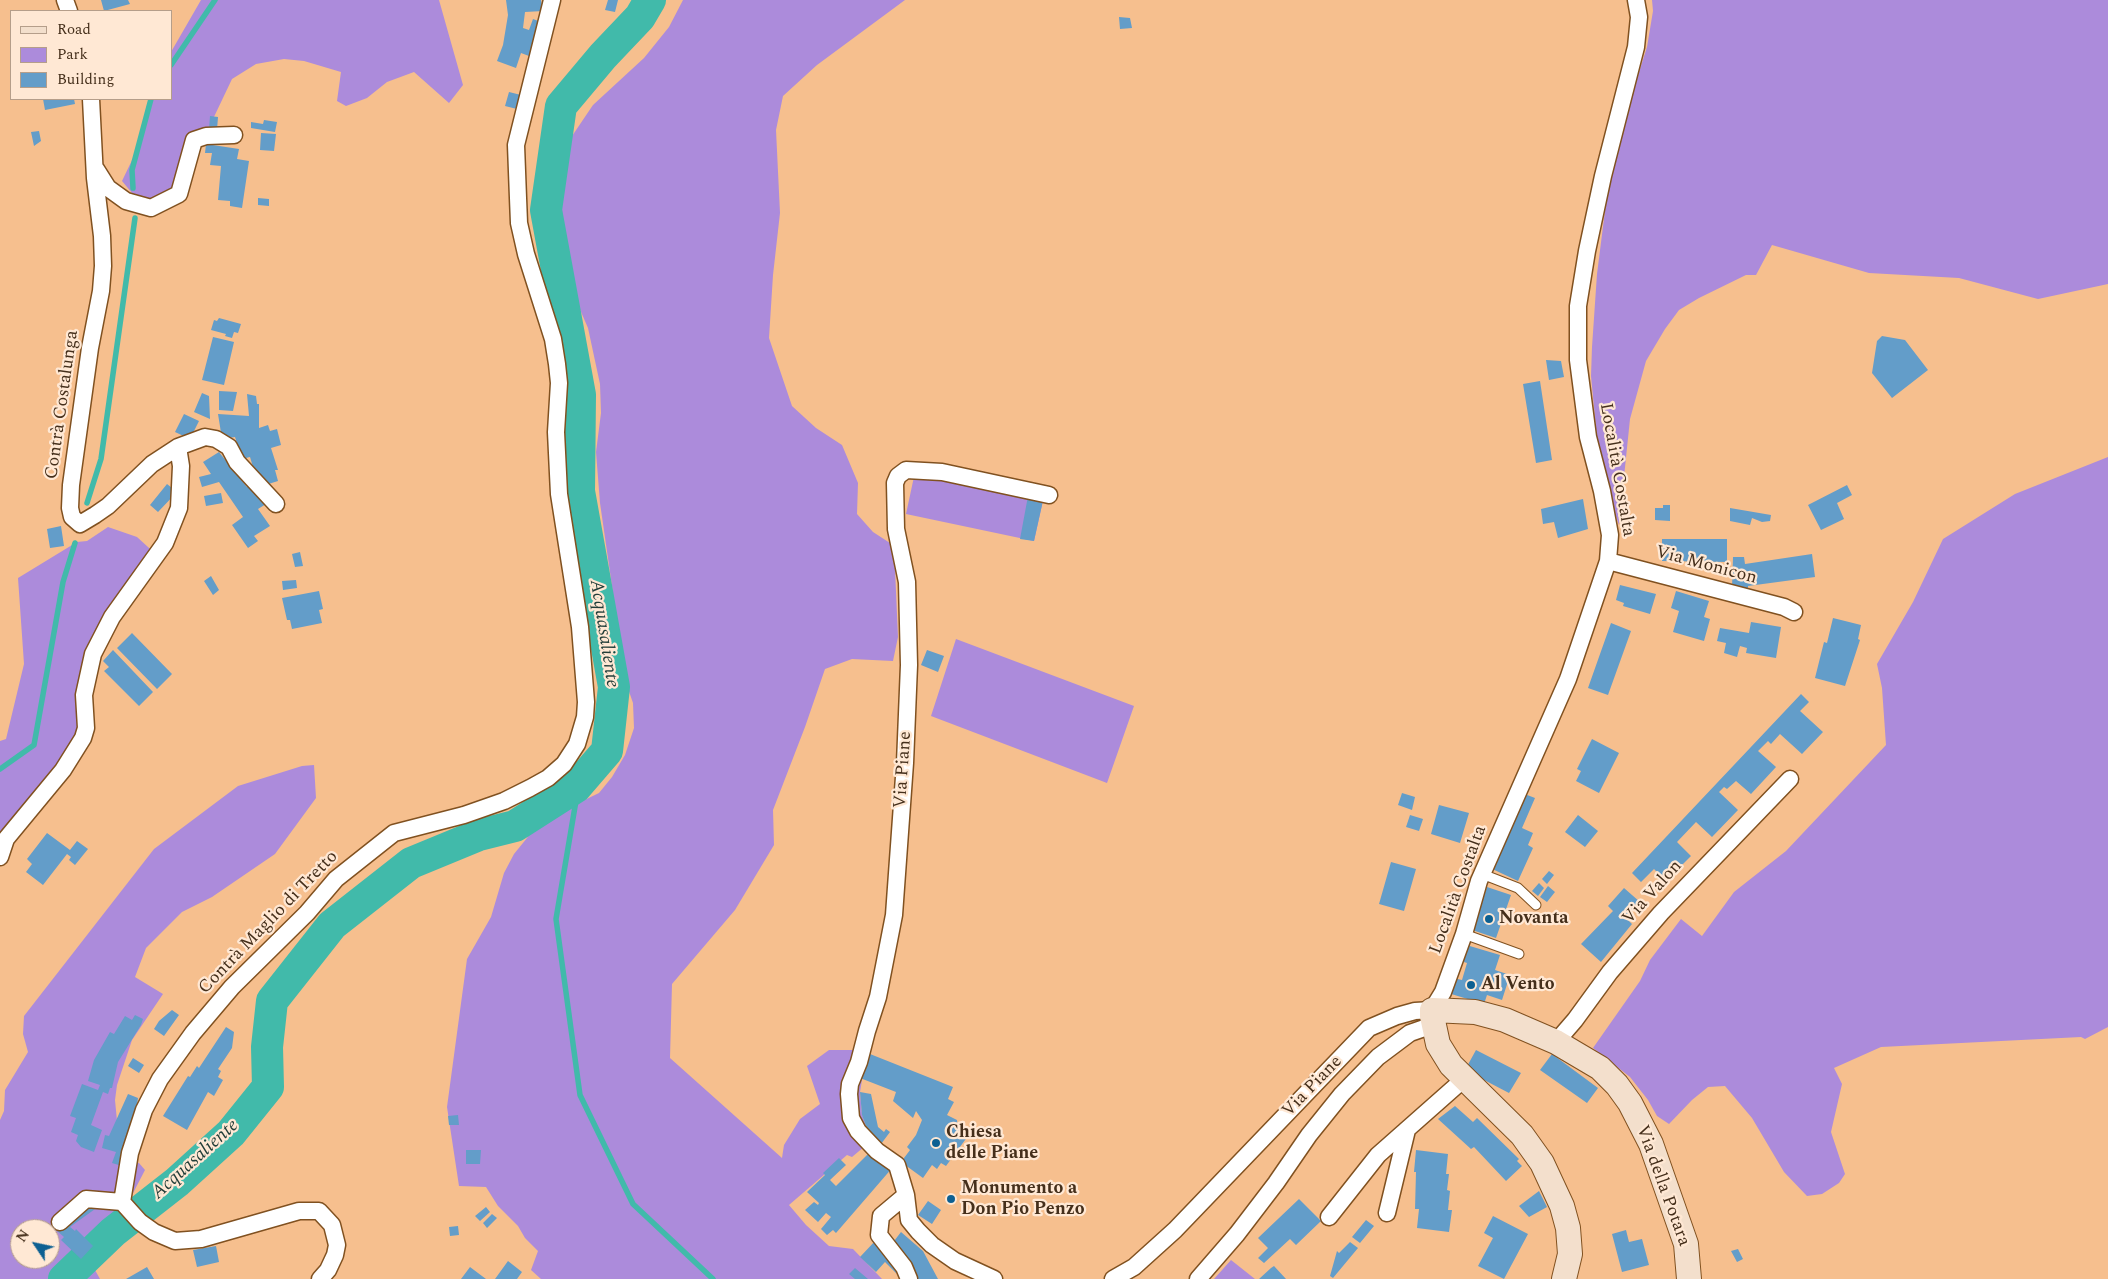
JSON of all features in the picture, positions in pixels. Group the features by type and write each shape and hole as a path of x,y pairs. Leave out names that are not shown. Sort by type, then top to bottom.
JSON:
{"street":[{"name":"Contrà Maglio di Tretto","path":"125,1206 130,1153 144,1110 160,1079 193,1033 232,987 307,913 336,879 394,833 464,815 504,801 548,778 564,764 577,744 585,717 586,702 580,627 559,494 556,451 558,364 553,339 526,254 519,223 516,145 552,0"},
{"name":"Località Costalta","path":"1433,1018 1464,934 1482,874 1568,679 1608,561 1610,535 1602,491 1588,437 1578,360 1578,306 1601,185 1636,47 1639,17 1636,0"},
{"path":"91,100 94,164 108,188 126,202 151,208 179,194 194,140 206,136 234,135"},
{"name":"Contrà Costalunga","path":"94,164 102,236 103,266 71,485 70,508 74,521 80,524 101,511 152,464 178,448 201,438 222,441 229,447 237,462 276,504"},
{"path":"0,857 6,839 63,770 79,746 86,728 84,695 92,654 112,617 152,564 165,543 179,508 181,466 178,448"},
{"name":"Via Piane","path":"994,1279 955,1261 932,1245 918,1231 910,1220 906,1195 896,1165 878,1152 858,1131 851,1118 850,1084 859,1062 878,998 894,915 905,763 909,665 907,582 896,529 895,483 898,476 906,470 934,472 1049,495"},
{"name":"Via Monicon","path":"1608,561 1784,607 1794,612"},
{"name":"Via Valon","path":"1556,1042 1576,1020 1610,972 1661,914 1790,779"},
{"name":"Via Piane","path":"1113,1279 1134,1267 1175,1230 1369,1028 1397,1016 1415,1011 1433,1018"},
{"name":"Via Piane","path":"1198,1279 1237,1234 1276,1183 1309,1135 1342,1094 1378,1057 1410,1033 1433,1018 1475,1012 1530,1026 1556,1042"},
{"path":"1433,1018 1438,1044 1451,1066 1522,1135 1542,1163 1562,1206 1568,1228 1570,1254 1564,1279"},
{"name":"Via della Potara","path":"1556,1042 1600,1068 1617,1085 1630,1103 1651,1144 1686,1244 1689,1279"},
{"path":"1329,1217 1378,1155 1464,1080"},
{"path":"1387,1213 1407,1130"},
{"path":"906,1195 881,1216 879,1235 904,1267 909,1279"},
{"path":"60,1222 86,1199 125,1206 140,1222 154,1232 175,1241 216,1235 269,1218 299,1211 319,1211 332,1224 337,1245 336,1255 328,1270 320,1279"}],"lane":[{"path":"1482,874 1518,888 1536,905"},
{"path":"1464,934 1519,954"}],"green space":[{"path":"201,0 439,0 463,85 449,103 414,72 387,82 367,98 346,106 337,101 341,72 304,61 284,59 256,64 232,79 184,180 159,201 132,193 122,181 134,156 153,100 172,100 172,50"},
{"path":"683,0 905,0 817,65 783,96 776,130 780,213 773,275 769,338 792,406 816,428 842,445 858,483 857,514 873,532 890,543 895,569 898,637 893,661 852,659 825,669 773,810 774,845 735,910 672,984 670,1058 782,1158 784,1145 800,1119 820,1104 807,1066 829,1050 867,1050 860,1092 862,1114 871,1141 852,1157 847,1155 789,1205 806,1225 829,1246 853,1249 882,1279 541,1279 531,1270 538,1251 525,1238 518,1226 498,1206 486,1187 459,1186 447,1107 467,959 491,917 504,873 514,854 537,823 599,793 612,777 625,755 634,728 633,703 624,677 619,647 600,503 596,452 601,413 600,384 588,328 565,275 556,217 559,165 570,139 593,105 644,58 669,27"},
{"path":"1652,0 2108,0 2108,284 2038,299 1959,278 1869,273 1772,245 1756,275 1746,275 1679,310 1646,361 1630,419 1619,525 1600,470 1591,376 1592,347 1597,274 1607,195 1621,129 1647,47 1653,11"},
{"path":"2108,457 2108,1027 2085,1039 2081,1037 1881,1047 1834,1068 1842,1084 1831,1132 1845,1174 1839,1183 1822,1194 1807,1196 1784,1172 1752,1118 1725,1086 1708,1087 1692,1100 1669,1124 1657,1116 1648,1100 1630,1077 1593,1048 1640,981 1650,960 1681,919 1702,936 1734,892 1786,851 1886,745 1882,688 1877,664 1913,602 1943,539 2015,494"},
{"path":"915,472 1044,496 1034,541 906,514"},
{"path":"108,527 137,537 159,557 116,615 99,655 87,734 0,861 0,741 6,739 24,664 18,578 77,542 87,541"},
{"path":"956,639 1134,706 1107,783 931,716"},
{"path":"314,765 316,798 275,854 212,897 182,912 146,948 135,977 163,994 132,1040 117,1085 115,1100 117,1121 125,1158 139,1163 145,1170 131,1197 113,1217 93,1233 88,1247 90,1261 100,1279 0,1279 0,1120 4,1111 5,1090 28,1052 23,1034 24,1016 154,849 238,786 302,766"},
{"path":"1231,1260 1255,1279 1214,1279"}],"building":[{"path":"101,0 128,0 130,4 108,10 104,10"},
{"path":"506,0 541,0 543,11 525,12 523,28 529,30 533,19 541,22 529,56 521,53 516,68 497,61 503,45 508,15"},
{"path":"608,0 618,0 615,12 605,10"},
{"path":"1119,17 1130,18 1132,28 1120,29"},
{"path":"509,92 521,95 517,109 505,106"},
{"path":"43,100 74,100 75,104 45,110"},
{"path":"210,116 218,117 217,130 209,129"},
{"path":"264,120 277,122 275,132 251,128 251,122 263,124"},
{"path":"39,131 41,141 34,146 31,132"},
{"path":"261,133 276,134 274,151 260,150"},
{"path":"206,144 239,149 237,159 249,161 242,208 230,206 230,201 218,200 221,166 210,165 212,153 205,153"},
{"path":"258,198 269,199 269,206 258,205"},
{"path":"219,318 241,324 238,333 234,332 232,338 225,336 226,334 211,330 214,320 217,321"},
{"path":"1882,336 1905,340 1928,370 1892,398 1872,373 1877,341"},
{"path":"213,337 234,342 224,385 202,380"},
{"path":"1546,360 1561,361 1564,377 1549,380"},
{"path":"1540,381 1552,460 1536,463 1523,384"},
{"path":"219,391 237,392 233,411 219,410"},
{"path":"202,393 209,396 210,419 194,412"},
{"path":"247,394 256,396 257,404 259,404 259,428 268,425 270,431 277,429 281,445 271,448 278,470 275,470 278,481 262,486 256,477 250,457 242,459 235,437 222,439 218,414 249,416"},
{"path":"184,414 199,421 190,439 175,432"},
{"path":"219,452 247,487 253,484 266,504 258,509 270,526 254,536 258,541 248,548 232,525 243,517 219,482 202,487 199,477 211,474 203,462"},
{"path":"167,484 177,492 158,512 150,505"},
{"path":"1847,485 1852,495 1837,503 1844,519 1821,530 1808,505"},
{"path":"221,493 223,503 206,506 204,496"},
{"path":"1028,496 1044,496 1034,541 1020,539"},
{"path":"1583,499 1588,529 1558,538 1554,522 1543,524 1541,509"},
{"path":"1663,505 1670,505 1670,521 1655,520 1655,508 1663,508"},
{"path":"1730,508 1771,515 1770,521 1762,522 1752,518 1750,525 1730,521"},
{"path":"61,526 64,546 50,548 47,529"},
{"path":"1662,539 1727,539 1727,562 1662,561"},
{"path":"300,552 303,566 295,567 292,554"},
{"path":"1812,554 1815,577 1748,586 1748,589 1732,588 1733,557 1744,557 1745,564"},
{"path":"211,576 219,590 213,595 204,581"},
{"path":"296,580 297,588 283,590 282,581"},
{"path":"1620,585 1656,594 1650,614 1623,606 1624,603 1616,600"},
{"path":"319,591 323,609 319,610 322,623 292,629 290,620 287,620 282,598"},
{"path":"1676,591 1709,601 1704,617 1710,619 1704,641 1673,632 1679,611 1671,608"},
{"path":"1833,618 1861,625 1858,639 1860,640 1845,686 1815,678 1824,642 1827,643"},
{"path":"1751,622 1781,627 1776,658 1746,653 1747,648 1740,646 1737,657 1724,653 1726,643 1717,641 1720,628 1749,633"},
{"path":"1611,623 1631,631 1608,695 1588,688"},
{"path":"132,633 172,674 157,689 117,648"},
{"path":"113,650 153,692 139,706 104,671 109,667 103,661"},
{"path":"927,650 944,656 938,672 921,665"},
{"path":"1801,694 1809,702 1800,711 1823,732 1802,754 1780,734 1771,744 1768,741 1758,751 1776,767 1751,794 1736,781 1727,789 1724,787 1719,792 1738,810 1712,837 1696,822 1677,842 1691,856 1666,881 1654,869 1641,882 1632,873"},
{"path":"1592,739 1619,753 1599,793 1576,781 1581,771 1577,769"},
{"path":"1402,793 1415,797 1412,810 1398,805"},
{"path":"1522,793 1535,798 1522,828 1533,833 1528,845 1533,848 1518,881 1488,867"},
{"path":"1439,805 1469,813 1460,843 1431,834"},
{"path":"1410,815 1423,819 1419,831 1406,827"},
{"path":"1578,815 1598,831 1585,847 1565,832"},
{"path":"47,833 70,850 77,841 88,849 75,865 69,860 71,857 67,854 43,885 26,872 32,864 27,859"},
{"path":"1391,862 1416,869 1404,911 1379,904"},
{"path":"1549,871 1554,875 1547,884 1542,879"},
{"path":"1539,883 1544,888 1538,896 1532,891"},
{"path":"1548,886 1555,892 1547,902 1540,897"},
{"path":"1487,887 1511,895 1496,938 1472,930"},
{"path":"1624,888 1640,902 1626,918 1632,924 1601,962 1581,944 1613,911 1608,906"},
{"path":"1463,944 1500,955 1495,970 1510,975 1502,1000 1487,995 1484,1004 1448,993 1453,978 1462,980 1467,963 1458,960"},
{"path":"172,1010 179,1015 164,1036 154,1029 159,1021"},
{"path":"135,1015 143,1019 141,1025 118,1062 112,1088 110,1088 108,1094 103,1092 91,1125 102,1130 94,1152 81,1147 76,1141 78,1135 71,1132 76,1118 70,1116 82,1084 98,1090 100,1085 88,1081 94,1060 110,1032 114,1034 125,1016 132,1020"},
{"path":"226,1027 234,1032 232,1048 218,1069 221,1071 218,1077 223,1080 214,1096 208,1092 187,1130 163,1116 188,1076 190,1077 197,1066 199,1068"},
{"path":"1476,1050 1521,1073 1509,1093 1465,1070"},
{"path":"870,1054 953,1087 948,1099 954,1102 947,1115 957,1120 958,1129 968,1136 946,1166 941,1163 937,1169 932,1165 923,1178 901,1162 910,1150 907,1147 916,1135 922,1120 916,1111 913,1118 893,1101 896,1092 860,1078"},
{"path":"1552,1054 1598,1088 1587,1103 1540,1070"},
{"path":"133,1058 144,1065 139,1073 128,1066"},
{"path":"860,1092 871,1094 878,1127 884,1132 886,1129 890,1132 881,1144 866,1126 862,1115"},
{"path":"128,1094 138,1098 133,1133 122,1166 112,1163 116,1152 102,1148 105,1135 109,1136"},
{"path":"1455,1106 1473,1122 1477,1118 1519,1159 1517,1161 1522,1166 1506,1181 1474,1147 1471,1149 1438,1119"},
{"path":"458,1115 459,1125 449,1125 448,1116"},
{"path":"466,1150 481,1150 480,1164 466,1164"},
{"path":"872,1150 893,1167 836,1233 833,1230 827,1235 821,1229 831,1217 826,1213 818,1222 805,1210 814,1202 818,1205 819,1203 807,1192 839,1158 846,1165 830,1180 836,1186"},
{"path":"1416,1150 1448,1154 1446,1174 1449,1174 1447,1190 1450,1191 1448,1210 1452,1210 1449,1232 1417,1228 1419,1209 1415,1209 1416,1172 1414,1172"},
{"path":"1539,1191 1547,1207 1529,1217 1519,1206"},
{"path":"97,1197 102,1204 70,1227 75,1231 76,1229 93,1246 81,1259 61,1240 64,1237 60,1234 60,1227"},
{"path":"1299,1199 1321,1221 1296,1245 1290,1239 1264,1263 1258,1258 1268,1248 1258,1238"},
{"path":"928,1201 941,1210 932,1224 918,1215"},
{"path":"486,1207 490,1212 480,1221 475,1216"},
{"path":"492,1214 497,1218 487,1228 483,1223"},
{"path":"1493,1216 1528,1234 1504,1279 1478,1266 1493,1238 1484,1233"},
{"path":"1366,1220 1374,1226 1360,1243 1352,1237"},
{"path":"458,1226 459,1235 450,1236 449,1227"},
{"path":"1626,1230 1629,1242 1642,1239 1649,1265 1622,1272 1612,1234"},
{"path":"901,1232 923,1251 938,1279 915,1279 891,1245"},
{"path":"876,1240 902,1267 896,1273 885,1262 876,1272 860,1257"},
{"path":"1350,1242 1358,1248 1333,1278 1330,1276 1337,1251 1339,1253"},
{"path":"216,1246 219,1262 197,1267 193,1250"},
{"path":"1738,1249 1743,1259 1737,1262 1731,1251"},
{"path":"508,1261 522,1272 517,1279 495,1279"},
{"path":"1274,1266 1286,1279 1259,1279 1271,1268"},
{"path":"147,1267 154,1279 126,1279"},
{"path":"470,1267 486,1279 461,1279"},
{"path":"855,1268 868,1279 855,1279 849,1274"}],"waterway":[{"path":"172,64 215,0"},
{"name":"Acquasaliente","path":"64,1279 113,1232 177,1182 231,1133 268,1087 267,1047 272,1001 332,925 411,863 479,835 515,826 576,787 607,751 614,687 579,491 580,395 546,210 561,106 603,56 640,17 650,0"},
{"path":"133,188 132,170 151,100"},
{"path":"87,503 101,459 135,218"},
{"path":"0,769 34,745 63,582 75,543"},
{"path":"579,783 556,919 580,1095 633,1204 713,1279"}],"place":[{"name":"Novanta","path":"1489,919"},
{"name":"Al Vento","path":"1471,985"},
{"name":"Chiesa delle Piane","path":"936,1143"},
{"name":"Monumento a Don Pio Penzo","path":"951,1199"}]}
